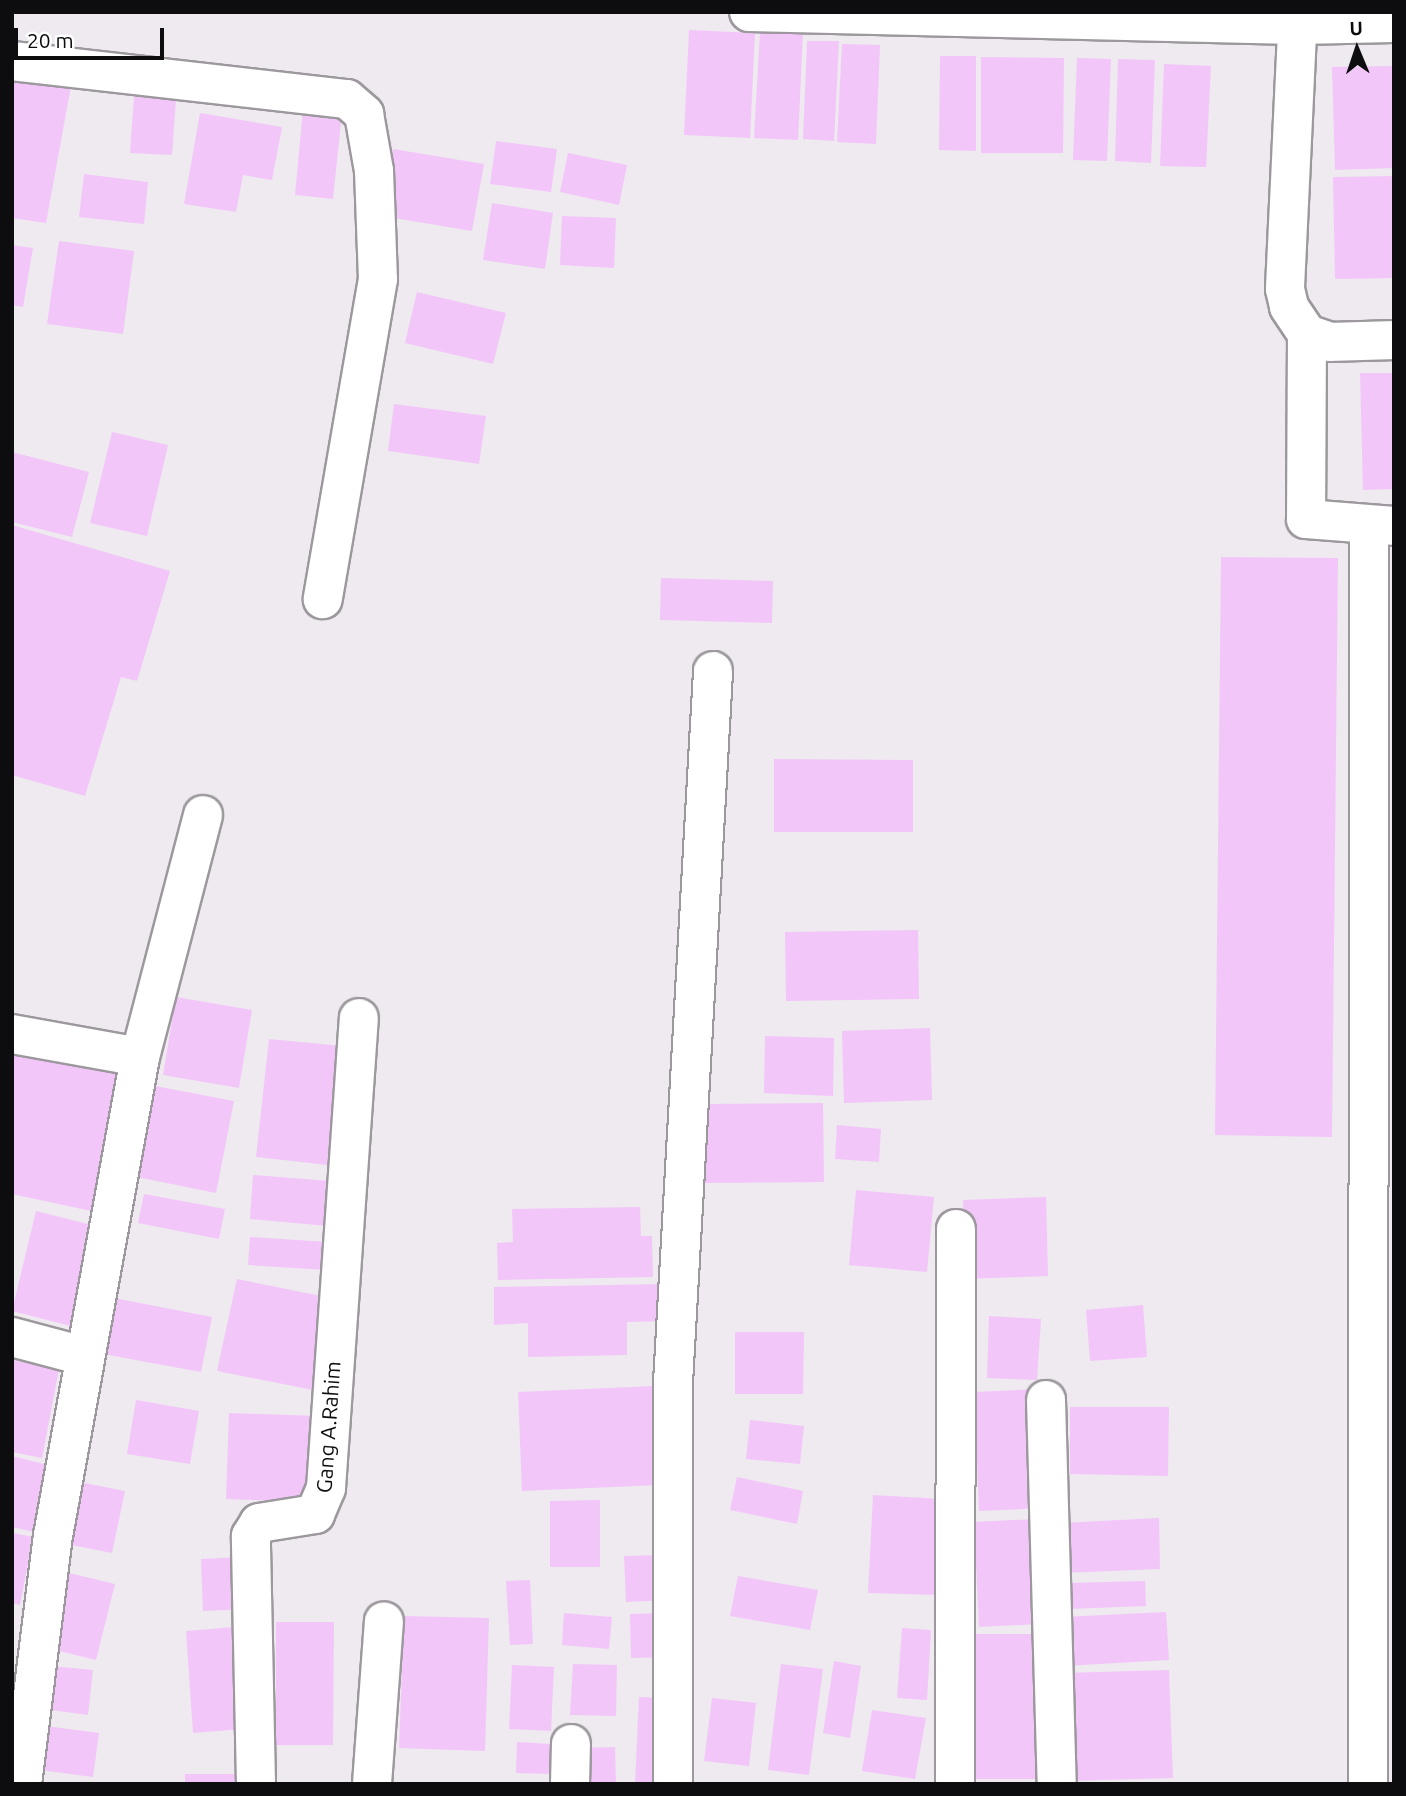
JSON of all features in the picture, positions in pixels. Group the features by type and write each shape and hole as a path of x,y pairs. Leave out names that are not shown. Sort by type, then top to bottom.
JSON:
{"street":[{"path":"749,12 1298,19 1394,23"},
{"path":"1298,19 1284,289 1297,323 1307,334 1330,342 1394,340"},
{"path":"12,61 347,99 364,114 374,171 378,279 323,599"},
{"path":"1307,334 1306,519 1381,527 1368,1784"},
{"path":"673,1784 673,1383 713,671"},
{"path":"22,1784 39,1628 84,1356 141,1057 203,815"},
{"name":"Gang A.Rahim","path":"256,1784 251,1536 259,1523 315,1514 326,1489 359,1018"},
{"path":"12,1034 141,1057"},
{"path":"955,1784 956,1229"},
{"path":"12,1337 84,1356"},
{"path":"1046,1400 1057,1784"},
{"path":"372,1784 384,1621"},
{"path":"570,1784 572,1744"}],"building":[{"path":"689,30 755,33 750,138 684,135"},
{"path":"760,32 803,34 798,140 754,138"},
{"path":"807,41 839,41 834,141 803,139"},
{"path":"842,44 880,45 876,144 837,142"},
{"path":"940,56 976,56 976,151 939,150"},
{"path":"981,57 1064,58 1063,153 981,153"},
{"path":"1077,58 1111,59 1107,161 1073,160"},
{"path":"1118,59 1155,60 1151,163 1115,161"},
{"path":"1164,64 1211,66 1206,167 1160,166"},
{"path":"1394,66 1394,168 1335,170 1332,67"},
{"path":"12,76 71,86 46,223 12,218"},
{"path":"134,96 176,99 172,155 130,153"},
{"path":"303,109 342,113 333,199 295,195"},
{"path":"200,113 282,127 272,180 243,175 236,212 184,204"},
{"path":"496,141 557,149 551,192 490,184"},
{"path":"393,149 484,164 472,231 382,216"},
{"path":"568,153 627,165 619,205 560,192"},
{"path":"84,174 148,182 144,224 79,217"},
{"path":"1394,176 1394,278 1335,279 1333,177"},
{"path":"492,203 553,213 545,269 483,260"},
{"path":"562,216 616,218 614,268 560,265"},
{"path":"59,241 134,251 123,334 47,324"},
{"path":"12,245 33,248 23,307 12,305"},
{"path":"417,292 506,313 493,364 405,343"},
{"path":"1360,373 1394,373 1394,489 1363,490"},
{"path":"394,404 486,416 479,464 388,451"},
{"path":"112,432 168,445 147,536 90,523"},
{"path":"12,452 89,472 72,537 12,522"},
{"path":"12,525 170,571 137,681 121,677 85,796 12,775"},
{"path":"1221,557 1338,558 1332,1137 1215,1135"},
{"path":"661,578 773,581 772,623 660,620"},
{"path":"774,759 913,760 913,832 774,832"},
{"path":"918,930 919,999 786,1001 785,932"},
{"path":"176,997 252,1010 239,1088 163,1075"},
{"path":"930,1028 932,1100 844,1103 842,1031"},
{"path":"765,1036 834,1038 833,1096 764,1093"},
{"path":"269,1039 342,1046 328,1165 256,1157"},
{"path":"12,1042 124,1067 91,1211 12,1194"},
{"path":"155,1086 234,1101 216,1193 137,1177"},
{"path":"823,1103 824,1182 705,1183 704,1104"},
{"path":"837,1125 881,1129 879,1162 835,1159"},
{"path":"253,1175 330,1181 327,1226 250,1219"},
{"path":"856,1190 934,1197 927,1272 849,1265"},
{"path":"144,1194 225,1209 219,1239 138,1223"},
{"path":"1046,1197 1048,1276 965,1279 963,1200"},
{"path":"640,1207 641,1236 652,1236 653,1277 498,1280 497,1243 513,1242 512,1209"},
{"path":"36,1211 100,1227 75,1327 12,1311"},
{"path":"250,1237 328,1242 327,1270 248,1265"},
{"path":"237,1279 331,1298 313,1390 217,1371"},
{"path":"667,1284 668,1321 627,1322 627,1355 528,1357 528,1323 494,1325 494,1287"},
{"path":"114,1298 212,1317 201,1372 103,1354"},
{"path":"1143,1305 1147,1357 1090,1361 1086,1310"},
{"path":"989,1316 1041,1319 1037,1380 987,1378"},
{"path":"735,1332 804,1332 803,1394 735,1394"},
{"path":"12,1360 59,1369 42,1458 12,1452"},
{"path":"655,1386 659,1485 522,1491 518,1392"},
{"path":"1037,1389 1042,1508 979,1511 974,1392"},
{"path":"136,1400 199,1411 190,1464 127,1454"},
{"path":"1070,1407 1169,1407 1168,1476 1070,1474"},
{"path":"229,1413 318,1416 316,1502 226,1499"},
{"path":"750,1420 804,1426 800,1464 746,1459"},
{"path":"12,1456 56,1467 39,1533 12,1527"},
{"path":"737,1477 803,1491 797,1524 730,1510"},
{"path":"74,1481 125,1491 112,1553 61,1543"},
{"path":"873,1495 942,1499 937,1595 868,1593"},
{"path":"600,1500 600,1567 550,1567 550,1501"},
{"path":"1159,1518 1160,1569 1063,1573 1061,1523"},
{"path":"1036,1519 1041,1624 979,1627 974,1522"},
{"path":"12,1533 33,1537 20,1605 12,1603"},
{"path":"668,1555 669,1600 626,1602 624,1556"},
{"path":"243,1557 245,1609 203,1611 201,1559"},
{"path":"61,1571 115,1584 96,1660 43,1647"},
{"path":"738,1576 818,1590 810,1630 730,1616"},
{"path":"530,1580 533,1644 510,1645 506,1581"},
{"path":"1145,1581 1146,1606 1068,1609 1067,1583"},
{"path":"1166,1612 1169,1660 1065,1666 1063,1617"},
{"path":"564,1613 612,1617 609,1649 562,1645"},
{"path":"666,1613 668,1657 631,1658 630,1614"},
{"path":"404,1616 489,1618 485,1751 399,1748"},
{"path":"276,1622 334,1622 333,1745 276,1745"},
{"path":"247,1626 255,1728 193,1733 186,1631"},
{"path":"902,1628 931,1630 927,1700 897,1698"},
{"path":"972,1634 1037,1634 1037,1779 972,1779"},
{"path":"834,1661 861,1666 850,1738 823,1733"},
{"path":"573,1664 617,1665 616,1716 570,1715"},
{"path":"781,1664 823,1669 809,1775 768,1770"},
{"path":"41,1665 93,1670 88,1715 36,1708"},
{"path":"512,1665 554,1667 551,1731 509,1729"},
{"path":"1169,1670 1173,1778 1066,1781 1062,1673"},
{"path":"639,1697 661,1698 658,1784 635,1784"},
{"path":"712,1698 756,1703 749,1766 704,1761"},
{"path":"872,1710 926,1718 915,1779 862,1771"},
{"path":"38,1725 99,1733 93,1777 32,1769"},
{"path":"517,1742 551,1744 550,1774 516,1773"},
{"path":"615,1747 616,1784 580,1784 579,1748"},
{"path":"185,1774 238,1774 238,1784 185,1784"}]}
